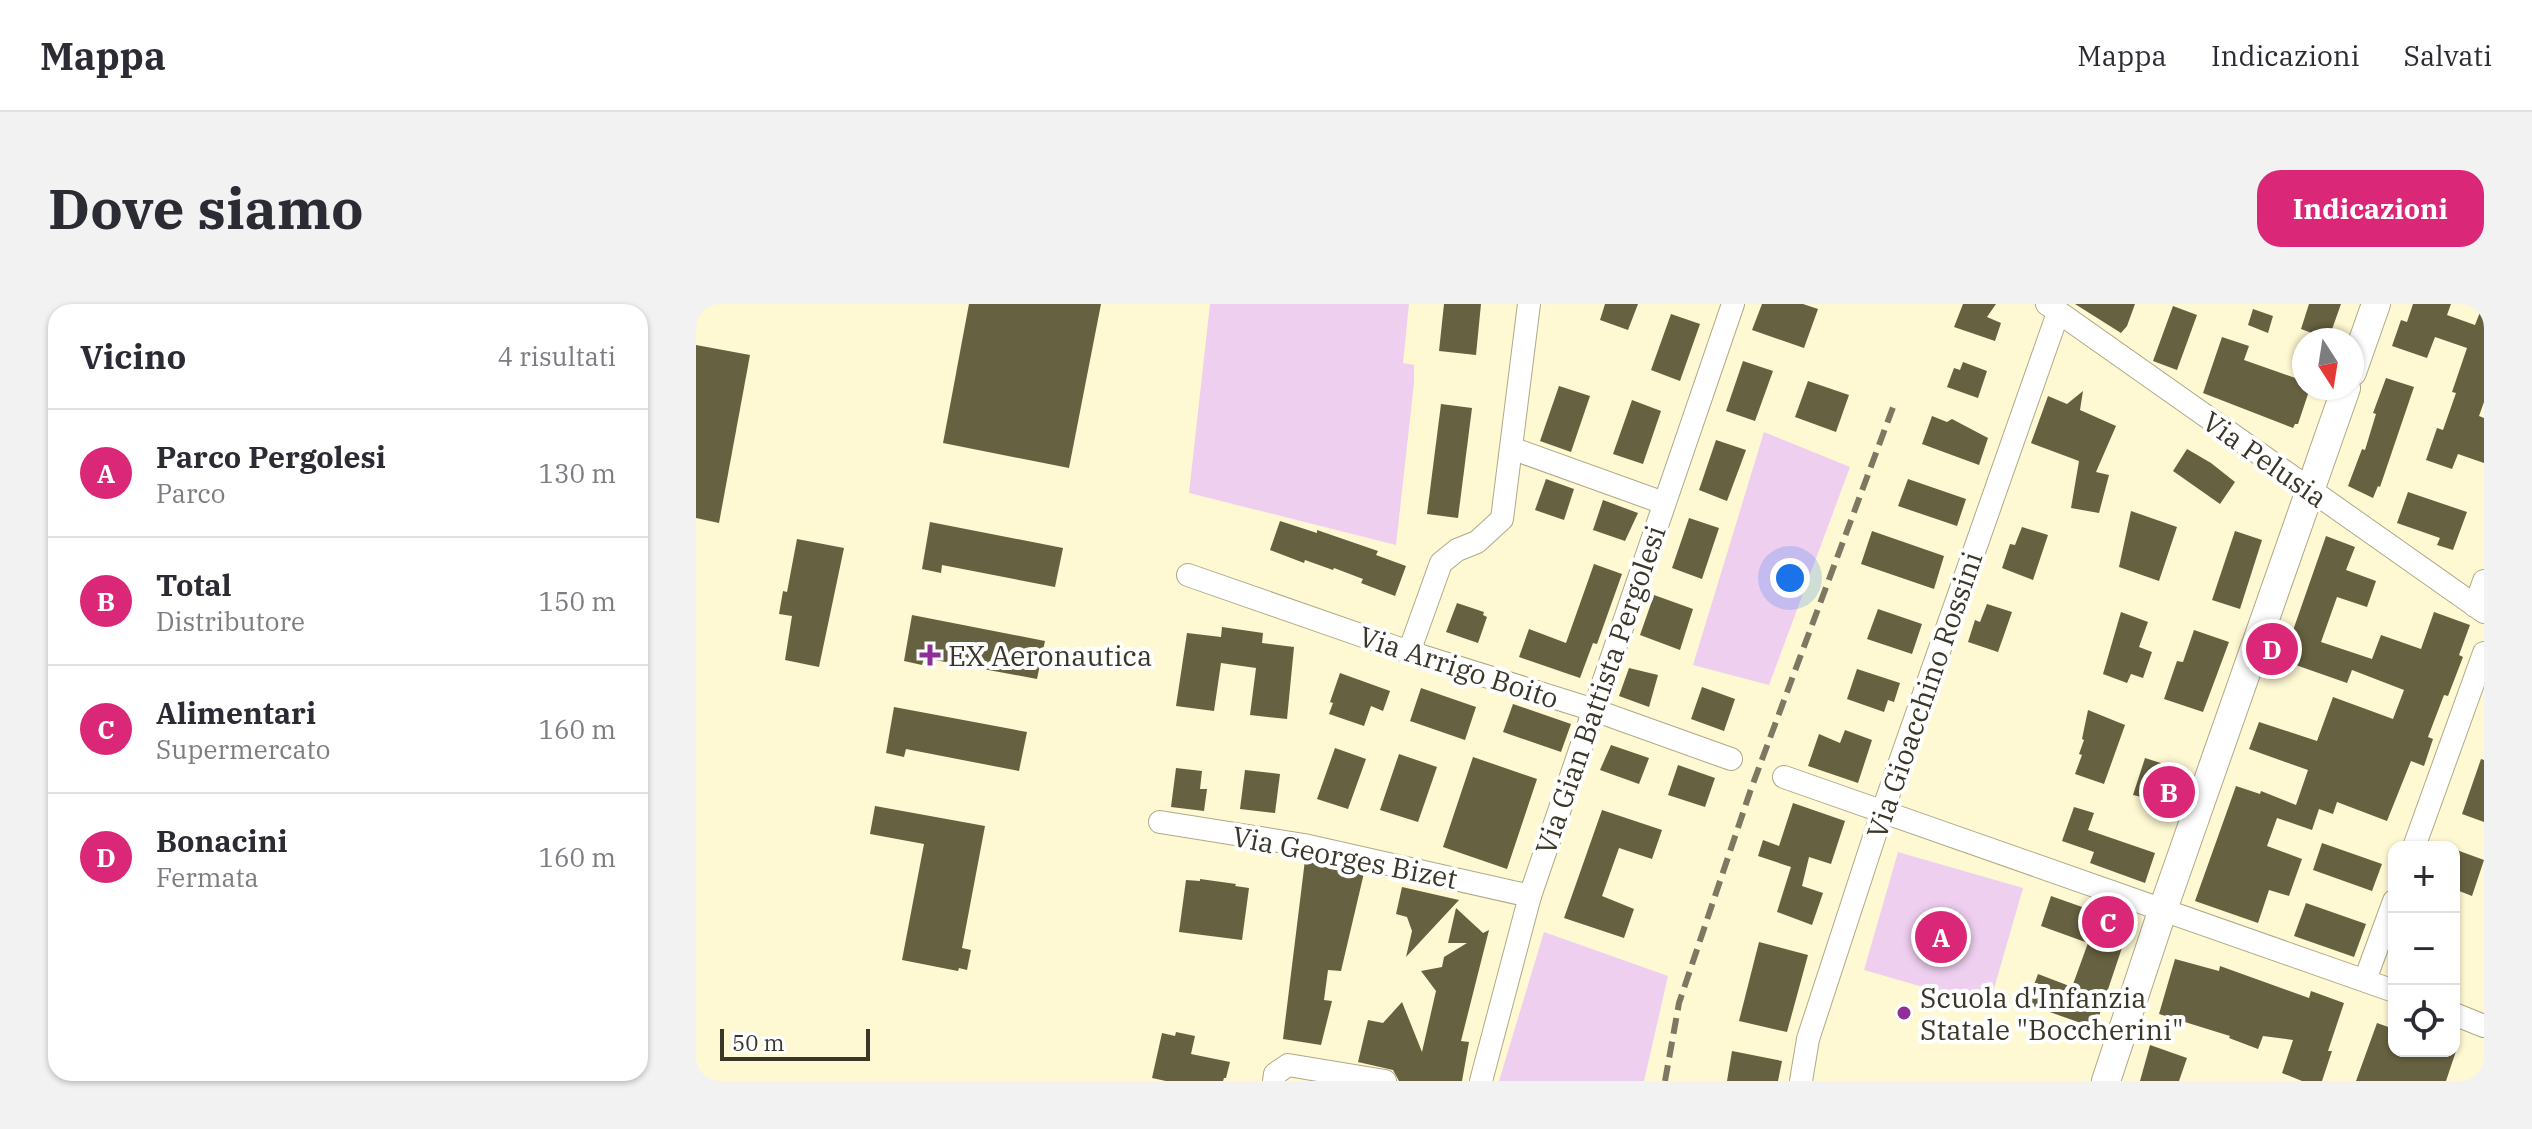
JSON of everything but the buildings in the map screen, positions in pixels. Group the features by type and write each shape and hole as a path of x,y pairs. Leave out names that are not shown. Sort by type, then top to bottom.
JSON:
{"main road":[{"path":"2364,338 2376,304"},
{"path":"2106,1081 2342,400"}],"street":[{"path":"1409,652 1441,563 1457,550 1477,542 1502,519 1529,304"},
{"path":"1709,304 1732,308"},
{"name":"Via Gian Battista Pergolesi","path":"1481,1081 1530,896 1732,308"},
{"name":"Via Pelusia","path":"2052,308 2480,609"},
{"name":"Via Gioacchino Rossini","path":"1801,1081 1808,1039 2052,308"},
{"path":"1511,448 1664,503"},
{"name":"Via Arrigo Boito","path":"1188,575 1409,652 1594,710 1731,759"},
{"path":"2480,609 2484,581"},
{"path":"2416,841 2484,653"},
{"path":"1784,777 2388,989"},
{"name":"Via Georges Bizet","path":"1160,822 1304,845 1530,896"},
{"path":"2365,980 2390,913"},
{"path":"2460,1016 2484,1026"},
{"path":"1274,1081 1275,1074 1288,1065 1385,1081"}],"shaded area":[{"path":"1210,304 1409,304 1403,363 1414,365 1414,383 1396,545 1189,493"},
{"path":"1764,432 1850,467 1769,685 1693,665"},
{"path":"1898,852 2023,888 1989,1006 1864,970"},
{"path":"1544,932 1668,976 1644,1081 1499,1081"}],"railway":[{"path":"1665,1081 1679,1003 1751,789 1895,402"}],"place":[{"name":"Bonacini","path":"2272,649"},
{"name":"EX Aeronautica","path":"930,655"},
{"name":"Total","path":"2169,792"},
{"name":"Alimentari","path":"2108,922"},
{"name":"Parco Pergolesi","path":"1941,937"},
{"name":"Scuola d'Infanzia Statale \"Boccherini\"","path":"1904,1013"}]}
